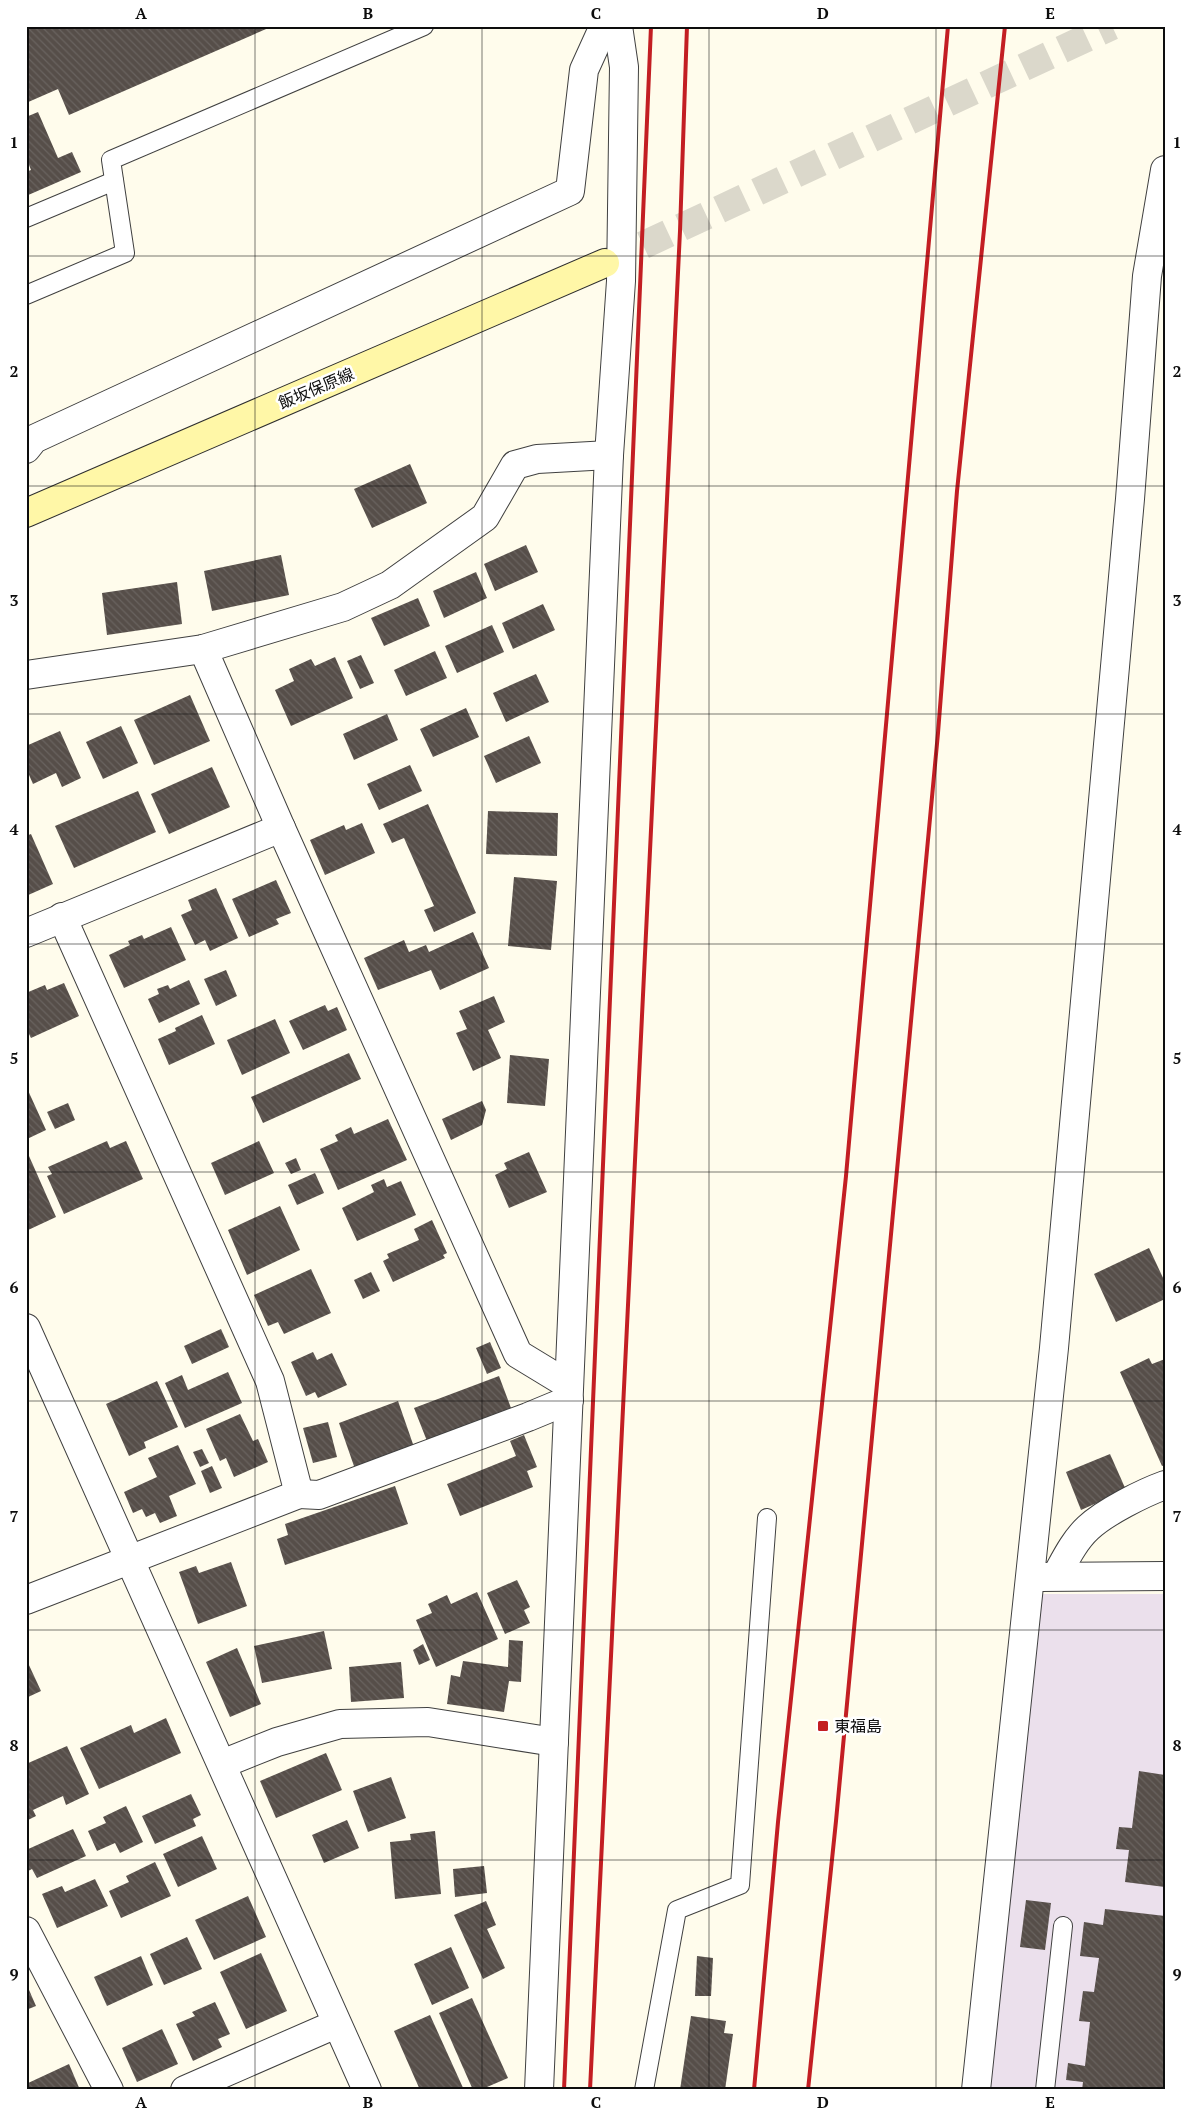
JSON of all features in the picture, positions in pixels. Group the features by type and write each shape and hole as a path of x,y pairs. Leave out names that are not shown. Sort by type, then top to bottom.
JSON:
{"main road":[{"name":"飯坂保原線","path":"26,513 605,263"}],"street":[{"path":"26,449 34,439 52,430 570,191 584,70 604,26"},
{"path":"539,2090 610,455 621,271 624,67 618,26"},
{"path":"976,2090 1028,1578 1054,1348 1130,499 1147,276 1165,170"},
{"path":"26,675 203,649 343,607 390,585 486,517 514,465 537,459 610,455"},
{"path":"203,649 281,828 518,1354 569,1392"},
{"path":"26,933 281,828"},
{"path":"62,917 270,1381 299,1494"},
{"path":"26,1328 367,2090"},
{"path":"26,1600 299,1494 320,1495 528,1417 569,1392"},
{"path":"1056,1576 1074,1546 1088,1528 1129,1502 1165,1484"},
{"path":"1028,1578 1056,1576 1165,1576"},
{"path":"222,1764 277,1742 340,1724 428,1722 554,1742"},
{"path":"26,1930 109,2090"},
{"path":"185,2090 336,2024"}],"lane":[{"path":"26,295 125,253 111,160 424,26"},
{"path":"26,218 114,181"},
{"path":"644,2090 677,1910 740,1885 768,1518"},
{"path":"1045,2090 1063,1926"}],"shaded area":[{"path":"1034,1594 1165,1594 1165,2090 985,2090"}],"building":[{"path":"26,26 273,26 69,115 58,89 26,103"},
{"path":"38,112 58,158 72,152 81,172 26,196 26,172 31,170 26,157 26,117"},
{"path":"410,464 427,503 372,528 354,489"},
{"path":"526,545 538,572 495,591 484,564"},
{"path":"281,555 289,595 212,611 204,571"},
{"path":"476,572 487,598 444,618 433,591"},
{"path":"177,582 182,624 107,635 102,593"},
{"path":"418,598 430,626 384,646 371,618"},
{"path":"543,604 555,630 513,649 502,623"},
{"path":"492,625 504,652 457,673 445,646"},
{"path":"435,651 447,678 406,696 394,670"},
{"path":"361,655 374,683 360,689 347,661"},
{"path":"335,657 353,698 291,726 275,690 294,681 289,669 311,659 315,666"},
{"path":"536,674 549,702 506,722 493,693"},
{"path":"190,695 210,741 154,765 134,720"},
{"path":"466,708 479,737 433,757 420,729"},
{"path":"387,714 398,740 354,760 343,734"},
{"path":"121,726 138,763 103,779 86,742"},
{"path":"60,731 81,778 62,787 56,773 33,784 26,768 26,746"},
{"path":"529,736 541,763 496,783 484,756"},
{"path":"410,765 422,791 379,810 367,784"},
{"path":"212,767 230,807 169,834 151,794"},
{"path":"138,791 156,832 74,868 55,826"},
{"path":"428,804 476,913 434,932 424,910 434,906 404,838 392,843 383,824"},
{"path":"488,811 558,813 557,856 486,854"},
{"path":"362,823 375,853 325,875 310,840 344,825 346,830"},
{"path":"31,834 53,884 26,896 26,836"},
{"path":"514,877 557,881 551,950 508,946"},
{"path":"276,880 291,913 276,919 279,924 249,937 232,899"},
{"path":"216,888 238,938 210,951 205,940 195,945 181,915 192,910 188,900"},
{"path":"171,927 186,960 124,988 109,955 130,945 128,941 142,935 144,939"},
{"path":"473,932 489,968 440,990 431,970 378,990 364,958 404,940 409,952 426,945 429,952"},
{"path":"226,970 237,996 216,1006 204,979"},
{"path":"189,980 200,1004 159,1023 148,999 159,994 157,989 168,985 170,989"},
{"path":"64,983 79,1016 31,1038 26,1028 26,993 45,985 47,990"},
{"path":"494,996 505,1022 488,1030 501,1058 473,1071 456,1033 467,1029 459,1011"},
{"path":"325,1005 328,1011 337,1007 347,1030 303,1050 289,1021"},
{"path":"202,1015 215,1044 169,1065 158,1039 176,1031 175,1028"},
{"path":"275,1019 290,1053 242,1075 227,1040"},
{"path":"349,1053 361,1079 263,1123 251,1097"},
{"path":"510,1055 549,1059 545,1106 507,1103"},
{"path":"26,1086 46,1130 27,1139 26,1138"},
{"path":"482,1101 486,1110 482,1125 451,1140 442,1119"},
{"path":"68,1103 75,1120 55,1129 47,1112"},
{"path":"388,1119 407,1160 338,1190 320,1149 338,1141 335,1135 351,1127 354,1134"},
{"path":"107,1141 110,1148 126,1141 143,1179 64,1214 47,1176 52,1174 48,1167"},
{"path":"259,1141 274,1173 225,1195 211,1163"},
{"path":"529,1152 547,1192 509,1208 495,1175 507,1169 504,1163"},
{"path":"29,1156 56,1217 26,1231 26,1158"},
{"path":"296,1158 301,1170 291,1174 285,1163"},
{"path":"315,1173 324,1193 297,1205 288,1185"},
{"path":"384,1179 387,1187 401,1181 416,1215 357,1241 342,1208 374,1192 371,1185"},
{"path":"280,1206 300,1250 247,1275 228,1230"},
{"path":"432,1220 447,1253 443,1255 445,1258 393,1282 383,1261 389,1258 387,1254 419,1240 414,1229"},
{"path":"1149,1248 1165,1282 1165,1299 1116,1322 1094,1274"},
{"path":"311,1269 331,1313 284,1334 278,1322 268,1326 254,1295"},
{"path":"371,1272 380,1291 363,1299 354,1280"},
{"path":"221,1329 229,1347 192,1364 184,1346"},
{"path":"490,1342 501,1368 487,1374 476,1348"},
{"path":"313,1352 317,1360 332,1353 347,1385 318,1398 315,1392 306,1396 291,1362"},
{"path":"1149,1358 1152,1364 1165,1359 1165,1465 1162,1466 1120,1372"},
{"path":"228,1372 242,1403 185,1428 165,1383 182,1375 188,1390"},
{"path":"499,1376 511,1408 427,1441 414,1408"},
{"path":"157,1381 178,1427 144,1442 146,1448 129,1456 106,1404"},
{"path":"398,1401 414,1447 355,1469 339,1423"},
{"path":"240,1414 253,1441 258,1439 268,1462 234,1477 226,1458 220,1461 206,1429"},
{"path":"328,1422 337,1457 313,1463 303,1428"},
{"path":"524,1435 537,1467 527,1471 533,1487 460,1516 447,1484 516,1456 510,1441"},
{"path":"178,1445 196,1484 169,1496 177,1516 160,1523 155,1513 146,1517 142,1509 133,1513 124,1492 157,1477 148,1458"},
{"path":"202,1449 209,1463 200,1467 193,1452"},
{"path":"1110,1454 1126,1490 1081,1510 1066,1472"},
{"path":"212,1466 222,1488 210,1493 201,1471"},
{"path":"395,1486 408,1524 285,1565 277,1539 288,1535 285,1524"},
{"path":"231,1562 247,1606 198,1624 179,1572 196,1566 199,1573"},
{"path":"517,1580 530,1607 524,1610 530,1623 505,1634 487,1593"},
{"path":"477,1592 498,1639 436,1667 416,1620 432,1613 428,1604 447,1595 451,1604"},
{"path":"324,1631 332,1669 262,1683 254,1646"},
{"path":"509,1640 523,1641 521,1682 509,1681 504,1712 447,1704 451,1675 460,1677 463,1661 508,1667"},
{"path":"423,1644 430,1660 419,1665 413,1650"},
{"path":"237,1648 261,1704 230,1717 206,1662"},
{"path":"401,1662 404,1698 351,1702 349,1667"},
{"path":"28,1663 41,1691 26,1698 26,1664"},
{"path":"166,1718 181,1753 99,1789 80,1748 131,1725 134,1733"},
{"path":"67,1746 89,1794 66,1805 63,1796 33,1810 36,1816 26,1821 26,1764"},
{"path":"326,1753 342,1790 276,1818 260,1781"},
{"path":"1139,1771 1165,1775 1165,1887 1125,1882 1129,1850 1116,1849 1119,1827 1132,1828"},
{"path":"391,1777 406,1818 368,1832 353,1791"},
{"path":"191,1794 201,1815 193,1819 196,1826 155,1844 142,1816"},
{"path":"126,1806 143,1842 120,1853 115,1843 97,1851 88,1831 106,1823 103,1817"},
{"path":"347,1820 359,1848 324,1863 312,1835"},
{"path":"73,1829 86,1856 37,1878 32,1869 26,1872 26,1850"},
{"path":"435,1831 441,1894 395,1899 390,1842 411,1840 410,1834"},
{"path":"202,1836 217,1869 178,1887 163,1854"},
{"path":"155,1862 171,1896 121,1918 109,1891 129,1882 126,1876"},
{"path":"484,1866 487,1893 455,1897 453,1869"},
{"path":"95,1879 108,1906 57,1928 42,1894 62,1886 65,1892"},
{"path":"248,1896 266,1937 214,1960 195,1920"},
{"path":"1026,1900 1051,1903 1045,1950 1020,1947"},
{"path":"486,1901 496,1925 487,1929 505,1968 483,1979 454,1915"},
{"path":"1105,1909 1165,1916 1165,2090 1082,2090 1083,2082 1066,2080 1068,2063 1085,2066 1090,2022 1079,2021 1083,1991 1094,1992 1099,1958 1080,1956 1084,1922 1103,1925"},
{"path":"187,1937 202,1969 164,1985 150,1954"},
{"path":"451,1947 469,1988 432,2005 414,1964"},
{"path":"261,1953 287,2011 246,2029 220,1972"},
{"path":"141,1956 153,1985 107,2006 94,1977"},
{"path":"697,1956 713,1958 711,1996 695,1996"},
{"path":"26,1983 36,2006 26,2010"},
{"path":"472,1998 508,2078 480,2090 473,2090 439,2013"},
{"path":"215,2002 230,2034 218,2039 222,2047 193,2061 176,2024 195,2016 192,2012"},
{"path":"430,2015 464,2090 420,2090 394,2031"},
{"path":"691,2016 726,2021 724,2033 733,2034 725,2090 680,2090"},
{"path":"162,2029 178,2064 137,2082 122,2048"},
{"path":"69,2064 80,2090 26,2090 26,2084"}],"tunnel":[{"path":"605,263 1112,26"}],"railway":[{"path":"564,2090 651,26"},
{"path":"590,2090 680,231 687,26"},
{"path":"754,2090 778,1822 846,1176 948,26"},
{"path":"808,2090 836,1821 938,733 957,491 1005,26"}],"place":[{"name":"東福島","path":"823,1726"}]}
